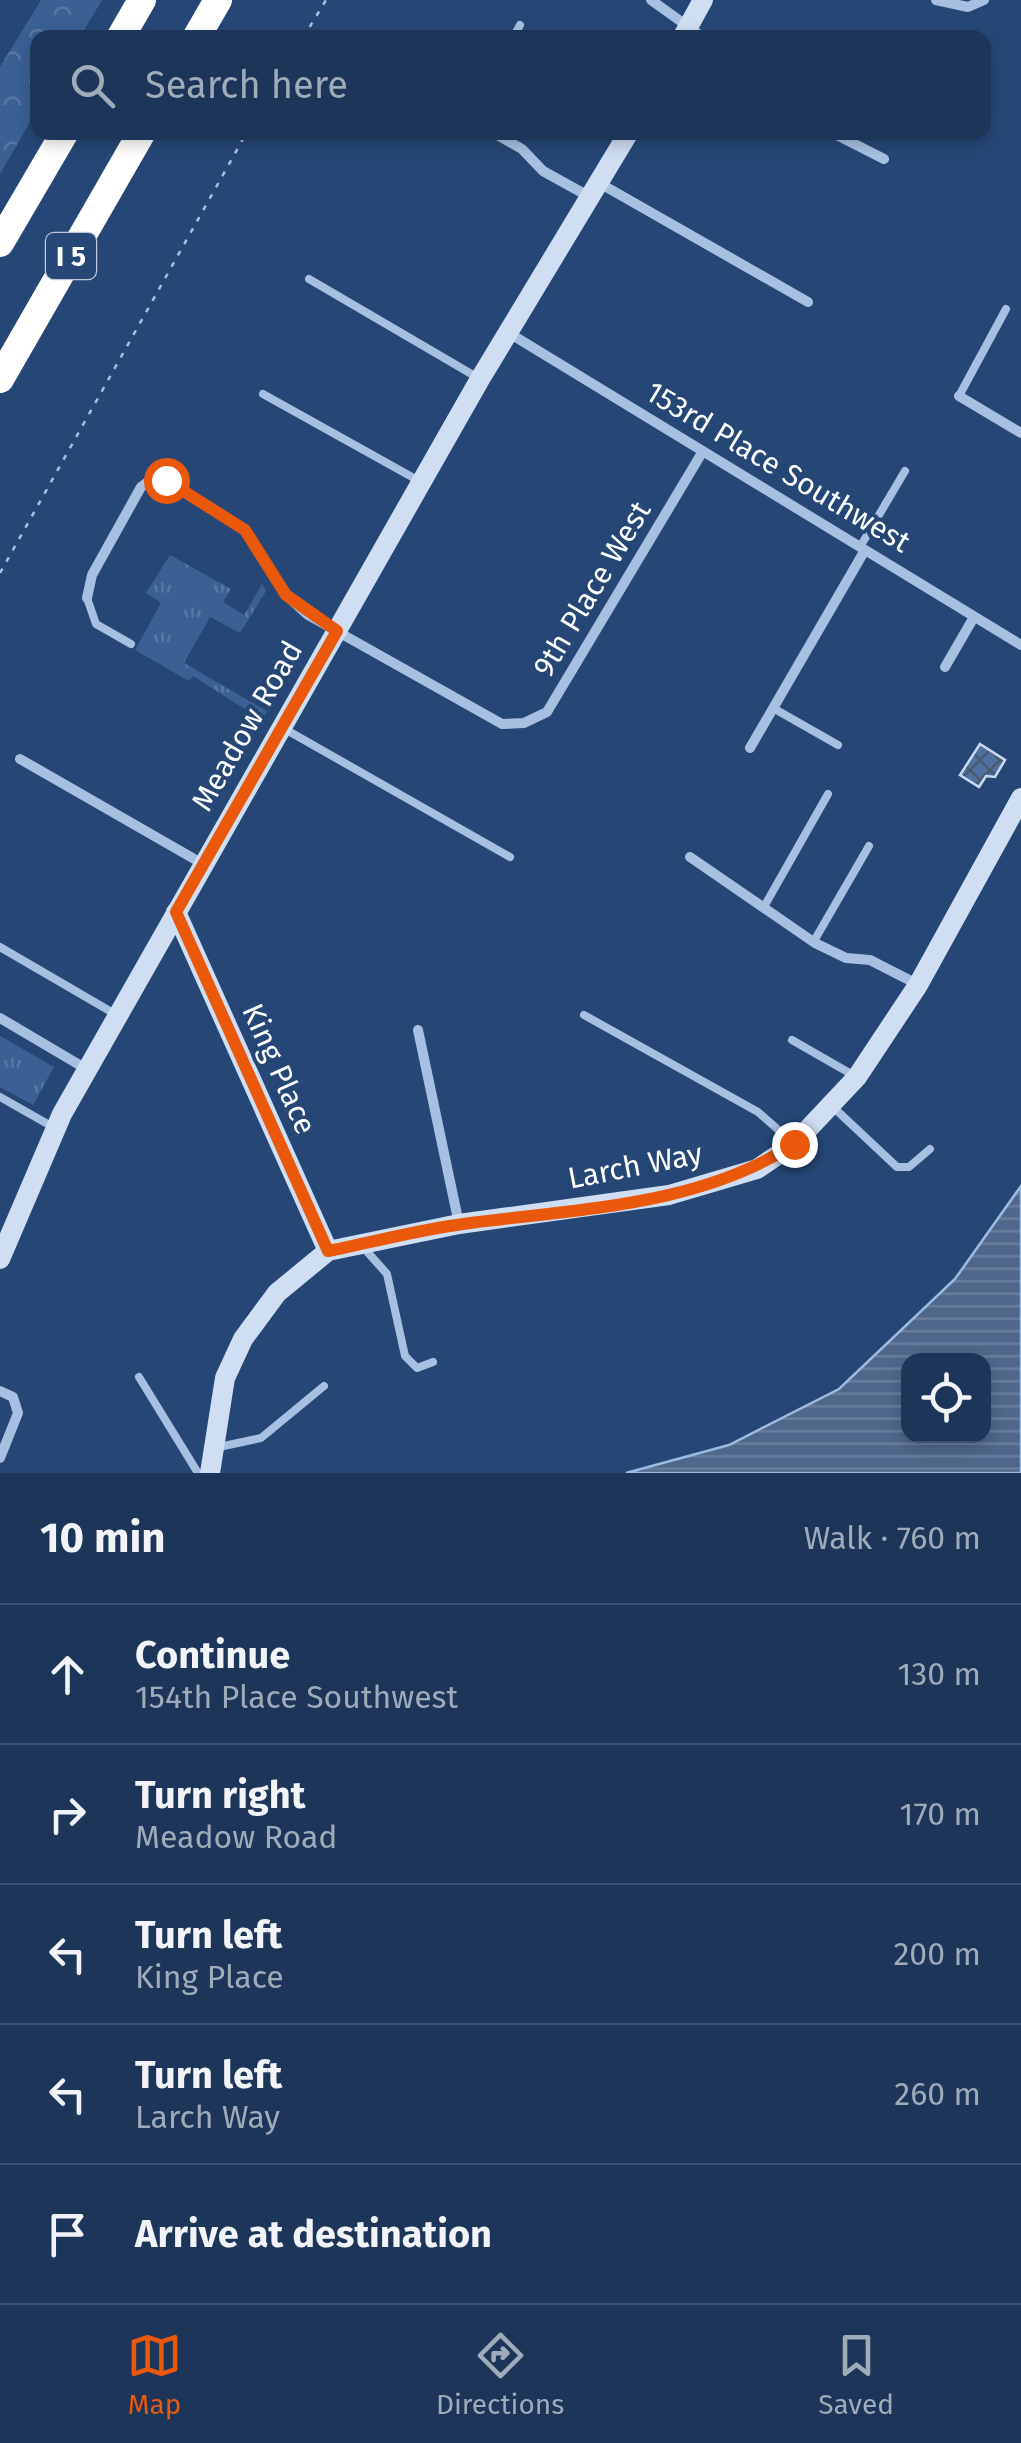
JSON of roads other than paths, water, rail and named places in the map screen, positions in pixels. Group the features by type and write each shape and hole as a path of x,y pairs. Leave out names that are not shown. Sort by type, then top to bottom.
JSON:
{"highway":[{"path":"125,30 142,0"},
{"path":"201,30 218,0"},
{"name":"I 5","path":"0,243 60,140"},
{"name":"I 5","path":"0,378 137,140"}],"street":[{"path":"650,0 686,30"},
{"path":"693,30 704,0"},
{"path":"936,0 968,7 984,0"},
{"path":"507,140 522,148 543,171 596,191 808,302"},
{"name":"Meadow Road","path":"0,1259 5,1230 56,1128 202,864 508,332 625,140"},
{"path":"847,140 884,159"},
{"name":"153rd Place Southwest","path":"508,332 1021,645"},
{"path":"959,396 1021,433"},
{"name":"9th Place West","path":"337,631 502,724 524,723 547,712 703,451"},
{"path":"87,598 92,575 142,487 153,478 166,480 233,520 254,541 286,595 337,631"},
{"path":"750,748 862,548"},
{"path":"945,667 974,617"},
{"path":"20,758 202,864"},
{"name":"Larch Way","path":"210,1473 225,1378 243,1339 277,1293 328,1251 459,1224 670,1195 757,1169 794,1144 857,1077 918,985 1021,798"},
{"path":"690,857 814,941 846,958 870,960 918,985"},
{"name":"King Place","path":"176,912 328,1251"},
{"path":"0,1018 88,1070"},
{"path":"418,1030 459,1224"},
{"path":"0,1391 13,1397 18,1409 0,1458"}],"lane":[{"path":"517,30 520,24"},
{"path":"309,279 480,380"},
{"path":"959,396 1006,310"},
{"path":"263,394 421,482"},
{"path":"862,548 905,471"},
{"path":"87,598 96,624 131,644"},
{"path":"773,708 838,745"},
{"path":"283,728 510,858"},
{"path":"765,905 828,794"},
{"path":"814,941 870,846"},
{"path":"0,947 119,1016"},
{"path":"584,1015 758,1112 794,1144"},
{"path":"792,1040 857,1077"},
{"path":"0,1098 56,1128"},
{"path":"833,1106 897,1167 910,1167 930,1149"},
{"path":"360,1244 387,1274 406,1356 417,1368 433,1362"},
{"path":"139,1377 198,1473"},
{"path":"214,1447 261,1438 324,1386"}]}
